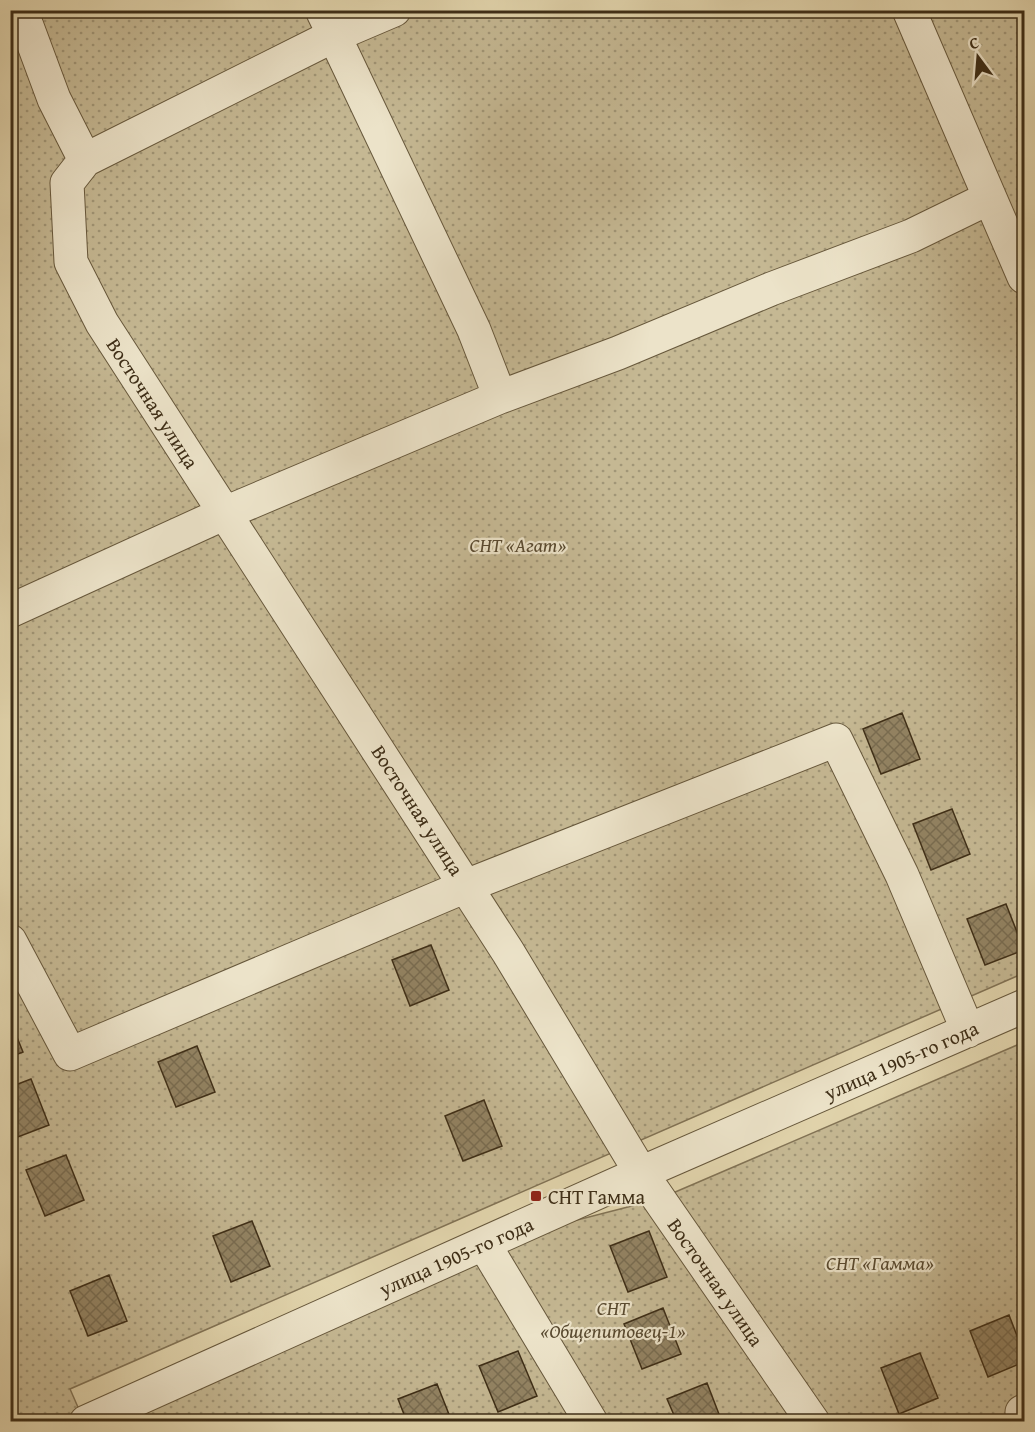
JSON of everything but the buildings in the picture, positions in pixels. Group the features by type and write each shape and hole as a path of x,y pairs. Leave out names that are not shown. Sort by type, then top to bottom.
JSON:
{"street":[{"path":"21,10 54,99 76,172 328,23 394,10"},
{"path":"909,10 1024,278"},
{"path":"328,23 474,330 501,397"},
{"name":"Восточная улица","path":"76,172 71,262 108,333 466,886 641,1173 813,1422"},
{"path":"10,611 225,513 501,397 911,236 988,198"},
{"path":"10,941 70,1054 466,886 836,740 902,875 968,1031"},
{"name":"улица 1905-го года","path":"86,1422 641,1173 1024,1006"},
{"path":"484,1244 591,1422"}],"green space":[{"name":"СНТ «Агат»","path":"10,11 1024,11 1024,973 70,1389 84,1421 11,1421"},
{"path":"1024,1042 1024,1421 87,1422 484,1244 659,1199"}],"place":[{"name":"СНТ Гамма","path":"536,1196"}],"park label":[{"name":"СНТ «Гамма»","path":"880,1262"},
{"name":"СНТ «Общепитовец-1»","path":"613,1318"}]}
